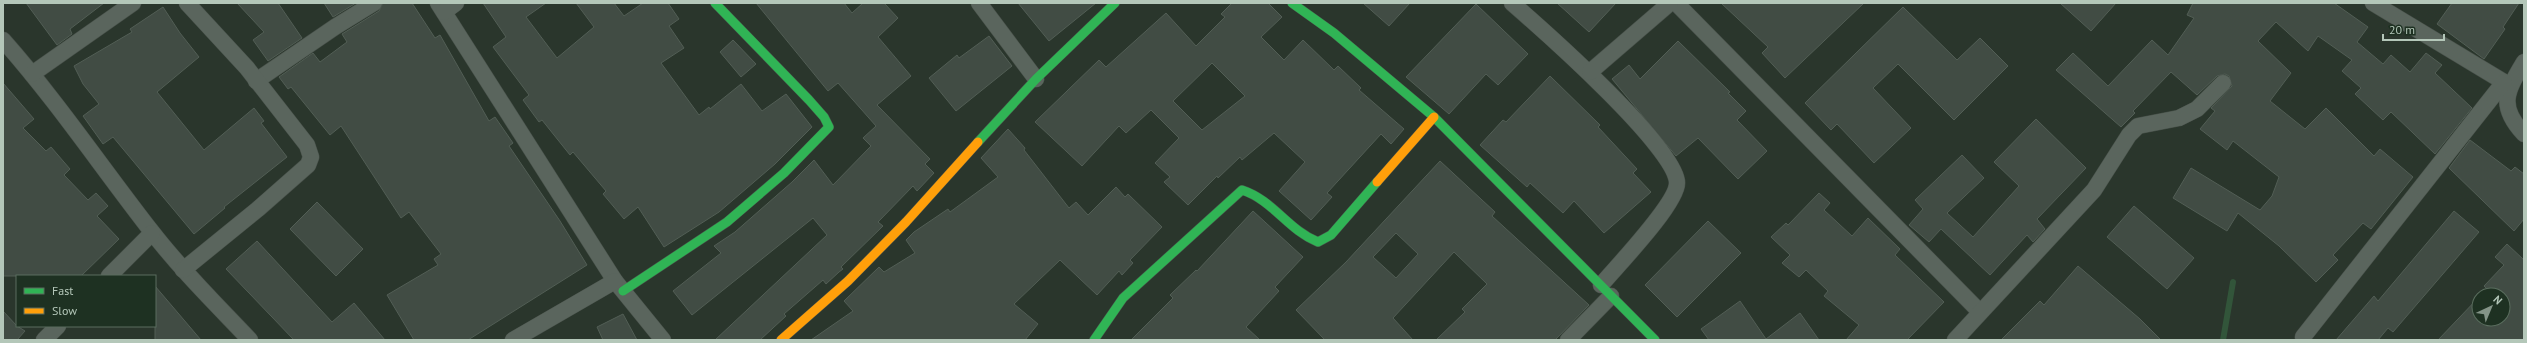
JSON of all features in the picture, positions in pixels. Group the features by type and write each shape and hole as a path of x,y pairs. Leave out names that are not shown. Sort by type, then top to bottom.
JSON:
{"street":[{"path":"32,74 133,3"},
{"path":"183,270 264,204 308,165 311,157 307,145 256,81 187,3"},
{"path":"256,81 335,27 374,3"},
{"path":"513,340 619,286 727,222 784,173 829,127 824,117 809,100 715,3"},
{"path":"979,3 1036,79"},
{"path":"781,340 848,281 906,222 1036,79 1115,3"},
{"path":"1292,3 1334,33 1434,117 1655,340"},
{"path":"1512,3 1590,72 1669,161 1677,183 1671,201 1568,340"},
{"path":"1590,72 1670,3"},
{"path":"1676,3 1980,311"},
{"path":"2373,3 2506,89"},
{"path":"446,6 619,286 663,340"},
{"path":"3,40 32,74 152,233 183,270 250,340"},
{"path":"2303,337 2506,89 2524,62"},
{"path":"1960,338 1980,311 2094,190 2129,135 2138,126 2179,118 2196,109 2223,83"},
{"path":"2506,89 2508,113 2524,134"},
{"path":"1094,340 1123,298 1242,190 1254,192 1306,239 1318,242 1330,236 1434,117"},
{"path":"110,275 152,233"},
{"path":"44,340 57,327"}],"building":[{"path":"26,3 104,3 70,29 72,34 57,45"},
{"path":"237,3 278,3 302,38 268,61 253,40 264,32"},
{"path":"324,3 356,3 333,17"},
{"path":"383,3 412,3 435,38 440,35 489,121 495,117 513,143 509,146 560,221 587,265 468,340 414,340 387,295 438,265 434,259 441,254 409,212 401,218 341,126 330,135 291,87 288,89 279,77 313,53 320,62 347,42 342,34 379,11"},
{"path":"483,3 546,3 526,17 557,58 594,27 576,3 614,3 624,16 643,3 668,3 679,19 669,26 684,48 661,63 699,115 709,107 710,109 741,84 762,111 786,94 812,127 775,164 719,212 664,247 638,207 624,219 603,194 606,191 573,152 570,155 542,120 539,122 523,100 529,95 493,47 506,37"},
{"path":"756,3 844,3 852,13 863,3 884,3 898,18 878,37 911,76 877,105 930,159 925,164 934,173 917,191 913,186 878,222 883,226 841,267 843,269 826,284 823,280 784,314 786,316 760,340 715,340 827,235 813,218 692,315 673,291 721,253 714,246 735,232 792,182 814,160 833,185 871,146 863,138 876,126 838,83 828,91"},
{"path":"1018,3 1096,3 1049,41"},
{"path":"1232,3 1268,3 1282,17 1261,37 1284,60 1303,40 1334,70 1338,66 1361,88 1359,90 1404,129 1391,144 1381,134 1327,193 1332,197 1311,220 1279,191 1305,162 1274,133 1242,160 1240,157 1218,178 1217,176 1188,205 1164,182 1170,177 1155,163 1179,138 1151,110 1126,133 1119,126 1082,166 1035,122 1099,60 1106,67 1166,13 1196,46 1225,17 1221,14","holes":["1212,63 1245,96 1202,130 1173,101"]},
{"path":"1363,3 1410,3 1389,26"},
{"path":"1557,3 1616,3 1589,32"},
{"path":"1721,3 1864,3 1785,78 1762,53 1768,47"},
{"path":"2060,3 2116,3 2091,31"},
{"path":"2193,3 2334,3 2368,27 2357,42 2383,64 2391,55 2410,72 2426,53 2442,65 2435,73 2472,108 2435,154 2391,112 2383,120 2355,94 2361,88 2342,71 2352,60 2318,36 2308,51 2276,22 2258,41 2291,73 2270,101 2305,129 2326,108 2374,156 2380,149 2413,177 2371,229 2363,223 2333,255 2338,260 2316,282 2279,246 2238,213 2227,231 2173,198 2191,168 2260,210 2272,196 2279,177 2233,141 2227,150 2200,129 2215,111 2211,108 2232,86 2229,76 2225,74 2217,76 2197,95 2171,72 2133,111 2135,113 2121,127 2056,70 2073,53 2108,86 2152,40 2168,55 2194,18 2187,15"},
{"path":"2452,3 2519,3 2503,27 2505,29 2484,59 2437,24"},
{"path":"1476,4 1528,54 1498,85 1486,74 1449,114 1406,77"},
{"path":"163,7 180,33 199,57 157,92 204,150 254,108 264,121 261,123 287,157 224,207 225,208 194,234 113,137 103,144 83,116 99,104 83,84 74,66 132,32 130,29"},
{"path":"1903,7 1957,60 1980,38 2008,66 1954,120 1898,64 1873,88 1911,128 1874,163 1837,124 1831,130 1805,103"},
{"path":"989,36 1012,66 956,111 929,78 957,55 959,58"},
{"path":"733,40 756,64 741,77 720,52"},
{"path":"1678,41 1730,92 1728,93 1746,111 1737,120 1767,151 1738,179 1698,138 1676,156 1612,79 1629,65 1640,79"},
{"path":"1550,76 1600,125 1598,127 1637,169 1633,173 1651,192 1604,233 1574,201 1563,213 1530,183 1527,187 1480,145 1503,120 1506,122"},
{"path":"3,83 34,119 23,128 46,151 51,147 70,169 64,175 88,200 96,193 108,206 97,216 119,239 82,275 3,276"},
{"path":"2036,119 2086,168 2037,219 2045,229 2033,242 2027,235 1990,275 1941,229 1929,242 1909,225 1923,209 1915,200 1962,155 1984,178 1947,213 1973,237 2019,186 1994,162"},
{"path":"1008,129 1025,148 1024,150 1069,208 1076,202 1088,215 1116,187 1125,197 1128,194 1162,227 1130,260 1133,263 1122,275 1119,271 1097,295 1060,260 1014,304 1038,324 1025,340 811,340 853,311 844,301 879,267 884,272 915,253 906,240 914,232 948,209 950,212 998,177 981,158"},
{"path":"2470,140 2511,171 2515,167 2524,174 2524,219 2514,231 2449,168"},
{"path":"1440,161 1495,212 1492,216 1589,305 1555,340 1436,340 1465,312 1462,309 1487,284 1454,252 1393,318 1413,340 1325,340 1296,310 1346,262","holes":["1396,233 1418,254 1396,278 1373,257"]},
{"path":"1819,193 1830,203 1824,210 1852,236 1868,218 1900,249 1895,255 1944,302 1907,340 1846,340 1859,325 1824,296 1828,291 1806,270 1799,277 1782,263 1790,255 1771,237 1786,223 1788,225"},
{"path":"317,202 363,249 336,276 290,229"},
{"path":"2134,206 2194,258 2167,289 2107,237"},
{"path":"1253,211 1303,257 1275,287 1279,291 1246,327 1260,340 1131,340 1173,298 1170,295 1196,270 1197,271"},
{"path":"2454,211 2479,232 2393,332 2388,328 2378,340 2336,340 2374,296 2378,301"},
{"path":"1708,221 1741,253 1677,317 1645,285"},
{"path":"257,241 332,322 354,303 385,340 294,340 226,269"},
{"path":"2507,244 2524,260 2524,340 2438,340 2471,305 2471,327 2511,327 2511,287 2484,286 2504,265 2495,257"},
{"path":"2078,266 2140,319 2161,340 2001,340 2040,301 2044,305"},
{"path":"156,287 201,340 155,340 156,327"},
{"path":"1740,301 1766,339 1800,313 1819,340 1709,340 1701,329"},
{"path":"3,311 16,325 16,327 25,331 17,340 3,340"},
{"path":"623,314 637,340 603,340 597,327"}],"waterway":[{"path":"2223,340 2233,282"}],"traffic: fast":[{"path":"623,291 727,222 784,173 829,127 824,117 809,100 715,3"},
{"path":"978,142 1036,79 1115,3"},
{"path":"1292,3 1334,33 1434,117 1655,340"},
{"path":"1094,340 1123,298 1242,190 1263,201 1307,237 1318,242 1331,235 1377,182"}],"traffic: slow":[{"path":"1377,182 1434,117"},
{"path":"781,340 848,281 906,222 978,142"}]}
